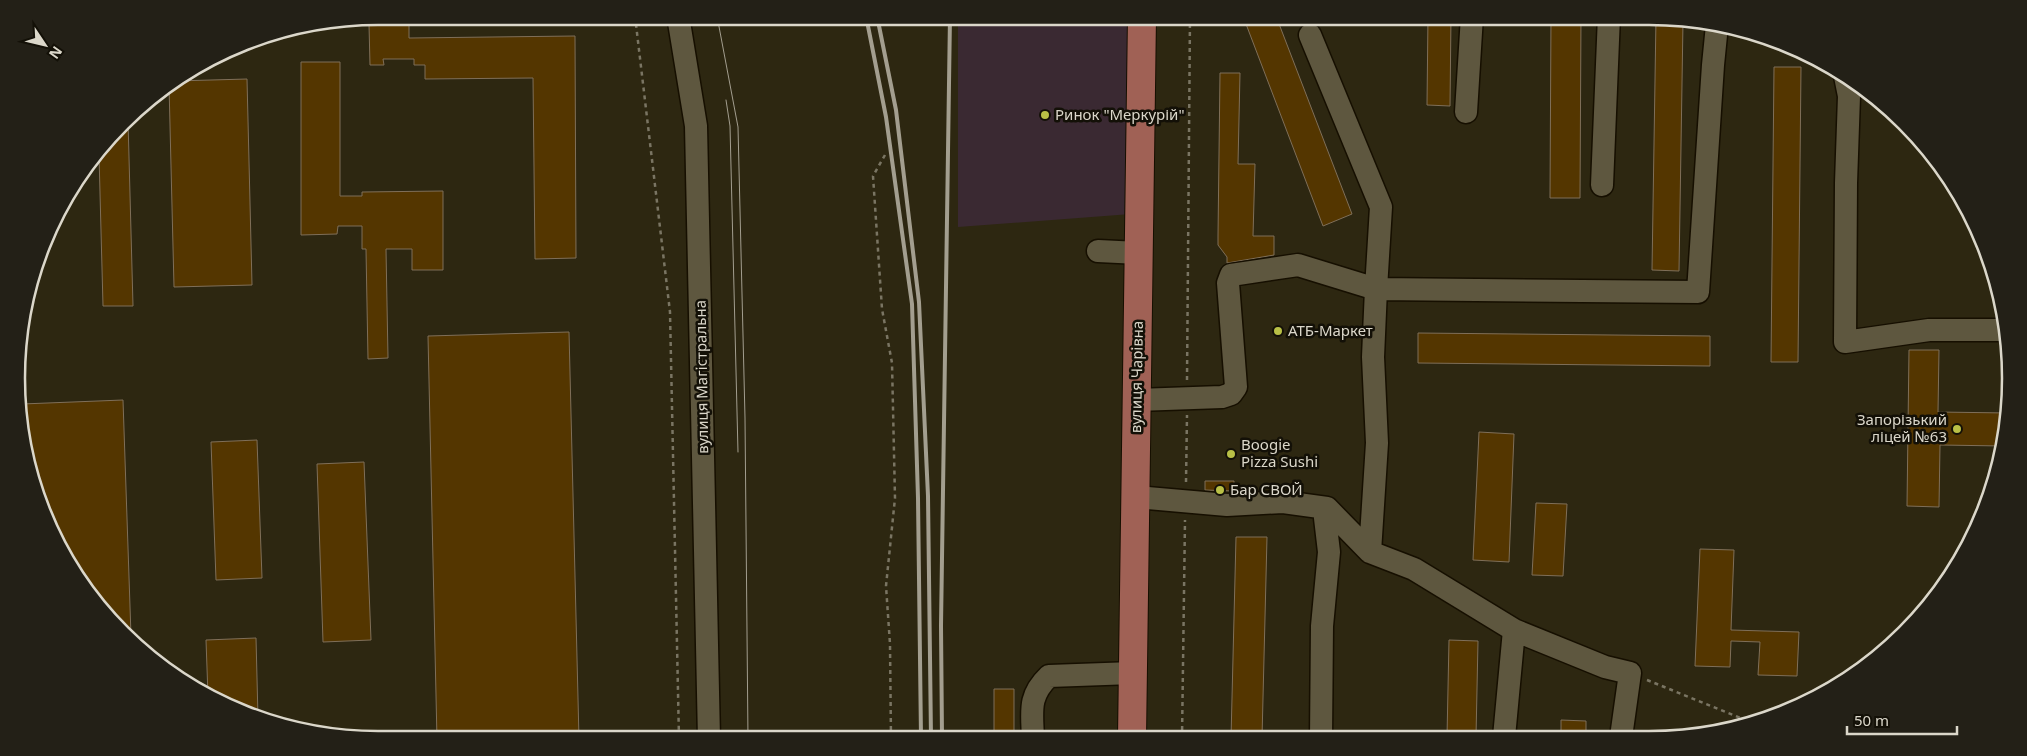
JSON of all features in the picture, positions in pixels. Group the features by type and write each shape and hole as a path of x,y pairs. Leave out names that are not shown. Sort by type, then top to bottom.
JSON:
{"main road":[{"name":"вулиця Чарівна","path":"1132,731 1142,25"}],"street":[{"name":"вулиця Магістральна","path":"679,25 696,126 709,731"},
{"path":"1466,112 1471,25"},
{"path":"1602,185 1609,25"},
{"path":"1136,400 1222,398 1231,394 1236,387 1228,283 1231,275 1298,266 1376,289 1698,292 1712,65 1716,32"},
{"path":"1310,35 1382,207 1373,357 1377,443 1370,552"},
{"path":"1847,85 1849,96 1846,183 1845,342 1929,330 1999,330"},
{"path":"1098,251 1139,253"},
{"path":"1136,497 1226,505 1282,502 1327,508 1370,552 1414,569 1514,630 1605,667 1630,673 1622,731"},
{"path":"1321,731 1322,626 1329,552 1325,518 1327,508"},
{"path":"1505,731 1514,630"},
{"path":"1033,731 1032,700 1038,686 1048,676 1133,673"}],"path":[{"path":"636,25 670,312 679,731"},
{"path":"1182,731 1190,25"},
{"path":"885,155 873,176 882,309 892,363 894,498 886,586 890,644 891,731"},
{"path":"1630,673 1742,718"}],"shaded area":[{"name":"Ринок \"Меркурій\"","path":"958,25 1134,25 1131,214 958,227"}],"building":[{"path":"369,25 409,25 409,38 575,36 576,258 535,259 533,78 425,79 425,65 414,65 414,59 383,59 384,65 370,65"},
{"path":"1246,25 1279,25 1352,214 1323,226"},
{"path":"1428,25 1451,25 1450,106 1427,105"},
{"path":"1551,25 1581,25 1580,198 1550,198"},
{"path":"1656,25 1683,27 1679,271 1652,270"},
{"path":"301,62 340,62 340,196 362,196 362,192 443,191 443,270 412,270 412,249 386,249 388,358 368,359 366,249 362,249 362,226 338,226 337,234 301,235"},
{"path":"1774,67 1801,67 1798,362 1771,362"},
{"path":"1220,73 1240,73 1238,164 1255,164 1253,236 1274,236 1274,255 1227,263 1227,257 1218,245"},
{"path":"247,79 252,285 174,287 169,93 187,81"},
{"path":"128,128 133,306 103,306 99,162"},
{"path":"569,332 579,731 437,731 428,336"},
{"path":"1418,333 1710,336 1710,366 1418,363"},
{"name":"Запорізький ліцей №63","path":"1909,350 1939,350 1938,412 2000,413 1995,446 1940,445 1939,507 1907,506"},
{"path":"123,400 131,630 84,574 61,534 37,469 28,424 26,404"},
{"path":"1479,432 1514,434 1509,562 1473,560"},
{"path":"257,440 262,578 216,580 211,442"},
{"path":"364,462 371,640 323,642 317,464"},
{"path":"1205,481 1234,481 1234,491 1205,490"},
{"path":"1536,503 1567,504 1563,576 1532,575"},
{"path":"1236,537 1267,537 1262,731 1231,731"},
{"path":"1700,549 1734,550 1731,630 1799,632 1797,676 1758,675 1760,642 1731,641 1730,667 1695,666"},
{"path":"256,638 258,709 208,688 206,640"},
{"path":"1449,640 1478,641 1476,731 1447,731"},
{"path":"994,689 1014,689 1014,731 994,731"},
{"path":"1561,720 1586,721 1586,731 1561,731"}],"tram line":[{"path":"719,25 738,127 745,418 748,731"},
{"path":"726,100 730,126 738,452"}],"railway":[{"path":"868,25 886,117 912,304 918,498 921,731"},
{"path":"879,25 896,110 919,302 928,496 931,731"},
{"path":"942,731 941,626 950,25"}],"place":[{"name":"Ринок \"Меркурій\"","path":"1045,115"},
{"name":"АТБ-Маркет","path":"1278,331"},
{"name":"Запорізький ліцей №63","path":"1957,429"},
{"name":"Boogie Pizza Sushi","path":"1231,454"},
{"name":"Бар СВОЙ","path":"1220,490"}]}
